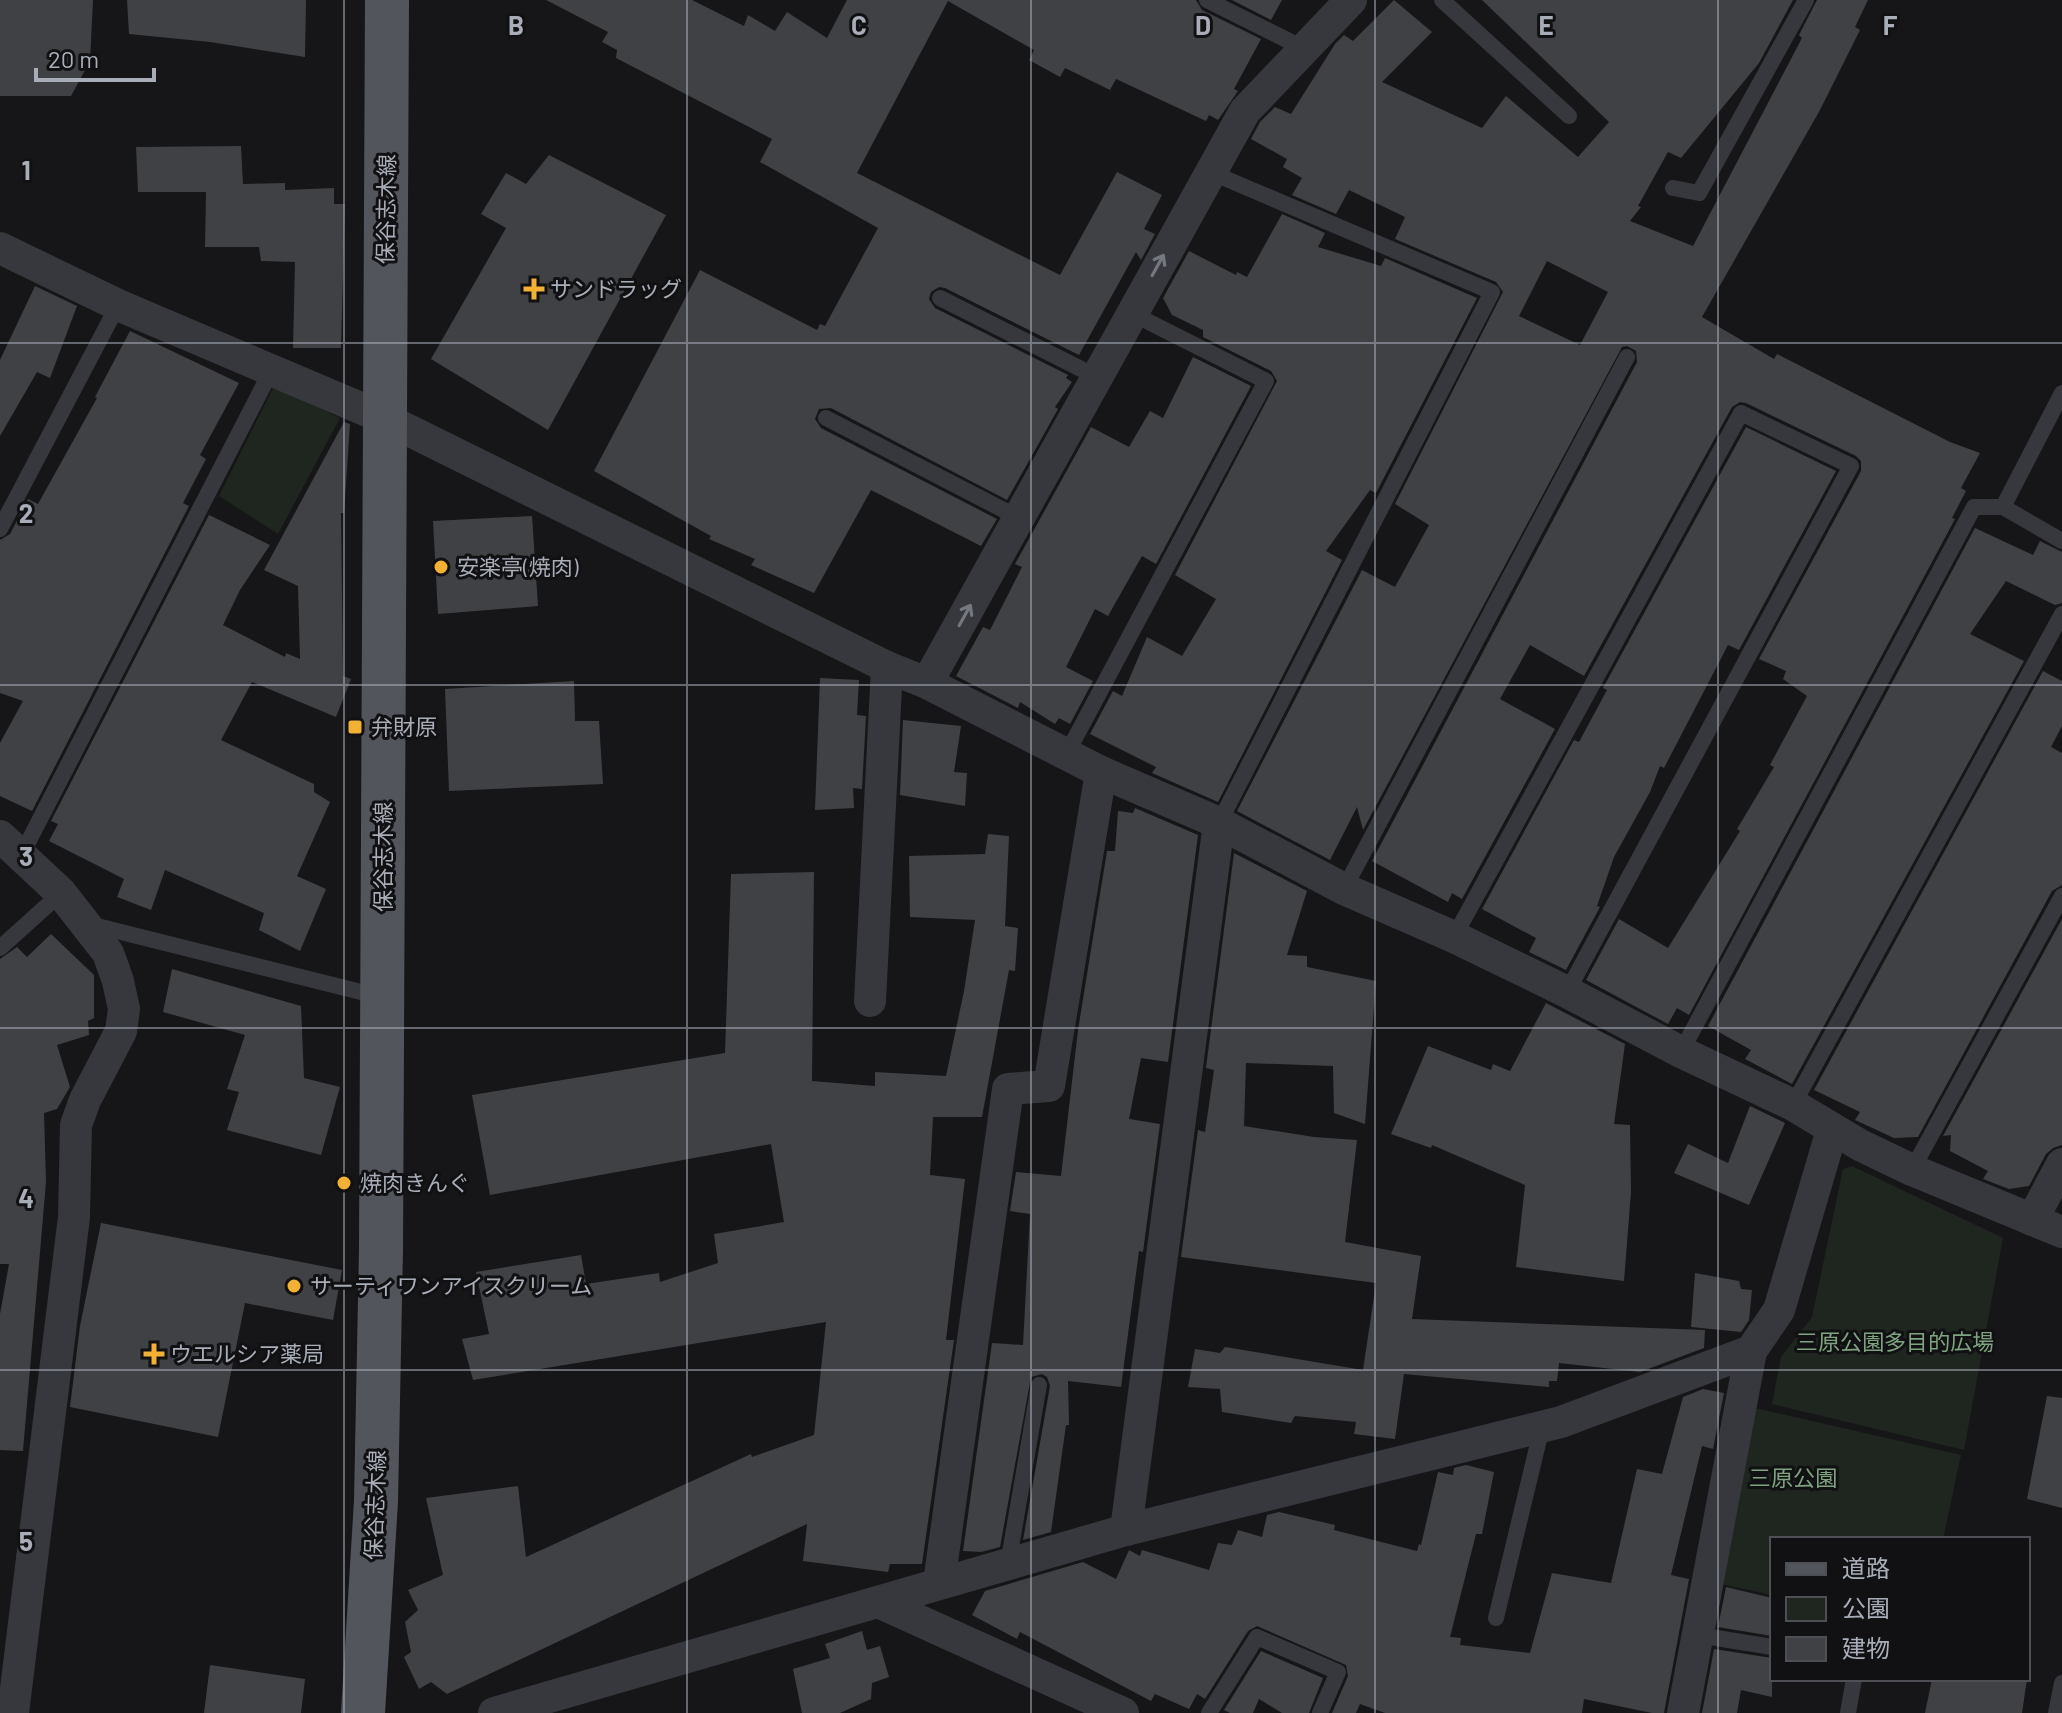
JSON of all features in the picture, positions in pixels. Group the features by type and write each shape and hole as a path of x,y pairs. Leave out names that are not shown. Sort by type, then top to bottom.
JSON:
{"main road":[{"name":"保谷志木線","path":"363,1713 377,1492 387,0"}],"street":[{"path":"927,683 1245,111 1351,0"},
{"path":"0,248 118,305 384,418 887,667 927,683 1101,772 1219,823 1344,889 1454,937 1567,992 1681,1052 1793,1105 1832,1130 1912,1170 2062,1232"},
{"path":"870,1001 887,667"},
{"path":"939,1583 1008,1089 1049,1086 1101,772"},
{"path":"1126,1530 1219,823"},
{"path":"11,845 61,893 108,953 124,1009 121,1031 85,1100 76,1125 74,1217 13,1713"},
{"path":"1683,1713 1751,1351 1779,1310 1832,1130"},
{"path":"2032,1220 2062,1164"},
{"path":"494,1713 1126,1530 1561,1422 1751,1351"},
{"path":"878,1602 1123,1713"}],"lane":[{"path":"1207,0 1303,48"},
{"path":"1442,0 1569,116"},
{"path":"1673,188 1699,193 1806,0"},
{"path":"1210,172 1492,292 1219,823"},
{"path":"940,298 1097,377"},
{"path":"0,529 118,305"},
{"path":"1066,755 1266,381 1131,313"},
{"path":"1344,889 1627,357"},
{"path":"11,845 271,371"},
{"path":"2003,507 2062,393"},
{"path":"1454,937 1741,413 1851,466 1567,992"},
{"path":"826,418 1019,518"},
{"path":"1681,1052 1974,507 2003,507 2062,541"},
{"path":"1793,1105 2062,614"},
{"path":"0,948 61,893"},
{"path":"1912,1170 2062,896"},
{"path":"88,924 382,997"},
{"path":"1008,1564 1039,1385"},
{"path":"1496,1618 1542,1427"},
{"path":"1698,1635 1770,1647"},
{"path":"1209,1713 1257,1637 1338,1672 1320,1713"},
{"path":"1848,1713 1854,1681"},
{"path":"2056,1713 2062,1683"}],"green space":[{"path":"274,386 340,418 278,534 219,496"},
{"name":"三原公園多目的広場","path":"1852,1166 2003,1238 1964,1450 1772,1404 1781,1357 1812,1317 1843,1169"},
{"name":"三原公園","path":"1742,1405 1961,1455 1943,1537 1770,1537 1770,1595 1707,1581"}],"building":[{"path":"0,0 93,0 90,61 71,96 0,96"},
{"path":"127,0 306,0 305,57 210,42 129,34"},
{"path":"546,0 692,0 744,26 748,15 775,31 787,12 827,38 847,0 1196,0 1202,10 1261,39 1234,89 1238,91 1218,120 1209,115 1206,121 1116,79 1110,90 1065,68 1060,77 1029,60 1034,50 948,1 857,173 1060,275 1117,172 1162,195 1144,229 1155,234 1141,260 1136,252 1079,355 945,288 939,287 931,292 929,299 935,308 1068,375 1066,378 1072,382 1055,407 1058,409 1007,500 831,408 819,409 815,419 821,428 997,519 981,546 871,490 814,593 751,565 755,559 709,539 711,536 594,471 700,270 817,330 820,324 825,326 878,228 760,162 772,139 616,58 617,50 602,42 608,32"},
{"path":"1232,0 1282,0 1271,20"},
{"path":"1394,0 1432,32 1382,82 1482,128 1506,96 1578,157 1609,122 1482,0 1793,0 1759,63 1681,158 1668,152 1638,206 1641,207 1630,221 1693,246 1802,38 1799,35 1817,0 1868,0 1855,27 1860,30 1820,110 1702,317 1774,359 1777,354 1950,442 1980,453 1961,488 1966,491 1952,518 1955,519 1689,1015 1677,1008 1668,1024 1586,980 1619,919 1668,948 1740,831 1737,829 1774,767 1770,765 1807,696 1783,679 1786,671 1759,659 1861,471 1861,461 1746,403 1740,402 1732,407 1584,676 1530,645 1500,699 1555,729 1462,899 1452,893 1448,902 1372,861 1637,362 1636,351 1622,347 1363,830 1357,807 1330,860 1237,811 1362,570 1395,587 1429,525 1395,504 1503,292 1496,282 1395,239 1405,217 1349,190 1336,214 1292,195 1302,178 1283,167 1287,159 1251,139 1260,122 1275,107 1291,114 1335,44 1344,35 1353,41","holes":["1547,261 1608,292 1580,345 1519,316"]},
{"path":"241,146 243,184 285,183 285,190 334,188 334,204 345,204 341,348 293,348 295,262 261,261 259,247 205,247 206,192 138,192 136,147"},
{"path":"549,155 666,215 548,430 431,359 506,228 481,214 506,173 526,184"},
{"path":"1282,214 1325,233 1318,247 1381,266 1385,258 1477,298 1376,493 1370,490 1326,551 1342,560 1218,802 1152,773 1156,767 1090,734 1113,691 1122,696 1147,637 1182,656 1216,599 1175,575 1277,381 1271,371 1203,337 1203,330 1172,315 1163,298 1189,251 1236,275 1237,272 1247,277"},
{"path":"35,286 77,306 50,378 37,372 0,436 0,360"},
{"path":"130,331 239,383 200,455 206,459 183,503 189,506 32,811 0,796 0,743 23,701 0,693 0,540 10,534 28,499 38,504"},
{"path":"1193,357 1251,386 1156,564 1142,556 1108,616 1095,609 1066,667 1093,681 1070,724 1059,718 1055,724 1020,702 1018,708 956,676 983,627 990,630 1022,567 1015,564 1091,427 1129,447 1150,411 1163,418"},
{"path":"344,422 350,424 344,513 341,513 343,676 351,679 336,717 252,682 221,740 314,784 314,792 330,802 297,876 326,889 300,951 259,930 264,913 165,870 151,910 117,897 124,879 49,841 58,824 51,821 209,515 270,545 240,590 223,625 285,657 286,653 300,659 298,586 264,570"},
{"path":"1746,427 1836,471 1739,650 1728,645 1664,768 1660,766 1650,792 1614,857 1597,906 1600,907 1566,970 1529,952 1536,938 1482,909 1574,740 1579,742 1607,690 1603,688"},
{"path":"532,516 538,606 438,614 433,521"},
{"path":"1975,528 2033,555 2040,541 2062,552 2062,603 2055,605 2006,581 1970,634 2024,661 1792,1084 1745,1059 1751,1050 1708,1026"},
{"path":"2043,671 2062,681 2062,726 2051,747 2062,753 2062,885 2052,891 1918,1137 1894,1138 1855,1120 1860,1112 1814,1090"},
{"path":"820,678 859,680 857,715 866,716 862,789 853,788 854,808 815,810"},
{"path":"574,681 575,721 599,721 603,784 449,791 445,689"},
{"path":"903,720 961,726 954,772 967,773 965,806 900,795"},
{"path":"1135,808 1198,835 1168,1062 1141,1058 1129,1119 1160,1124 1121,1387 1068,1381 1069,1425 1066,1425 1051,1532 1023,1540 1050,1386 1047,1377 1042,1374 1031,1377 1000,1547 981,1552 963,1551 992,1343 1023,1345 1030,1214 1010,1211 1016,1172 1061,1176 1078,1030 1107,851 1115,851 1118,811 1133,813"},
{"path":"988,834 1009,836 1005,926 1018,928 1015,971 1009,970 982,1117 933,1117 930,1175 965,1179 946,1340 954,1340 922,1564 890,1564 888,1572 803,1561 807,1524 447,1694 431,1682 419,1689 404,1657 411,1652 405,1622 418,1610 408,1590 443,1575 426,1498 518,1486 526,1557 751,1454 752,1457 814,1435 826,1322 473,1380 462,1339 489,1334 476,1272 581,1255 586,1284 659,1273 660,1282 718,1263 714,1234 784,1222 771,1144 490,1195 472,1095 725,1053 731,874 814,872 812,1081 875,1086 875,1072 946,1076 975,920 910,917 909,856 985,854"},
{"path":"1234,853 1307,891 1287,955 1307,956 1307,967 1376,981 1365,1124 1334,1113 1333,1066 1246,1063 1244,1126 1357,1140 1345,1242 1421,1256 1412,1319 1705,1330 1704,1348 1640,1372 1559,1363 1557,1381 1549,1381 1549,1387 1404,1374 1395,1439 1354,1434 1356,1422 1295,1416 1291,1423 1222,1412 1220,1389 1188,1387 1195,1349 1220,1353 1225,1347 1363,1370 1376,1283 1181,1257 1198,1130 1205,1132 1214,1070 1206,1068"},
{"path":"2062,919 2062,1145 2046,1154 2029,1186 2009,1189 1983,1179 1988,1171 1950,1151 1951,1135 1943,1136"},
{"path":"51,934 94,975 94,1018 88,1021 89,1035 57,1045 70,1087 57,1109 44,1113 46,1182 23,1451 0,1450 0,1314 9,1264 0,1264 0,959 17,947 27,957"},
{"path":"172,969 301,1006 304,1078 340,1087 321,1155 227,1130 239,1092 227,1089 245,1035 163,1012"},
{"path":"1546,1003 1625,1044 1614,1124 1630,1125 1631,1192 1624,1281 1516,1267 1525,1185 1432,1145 1431,1148 1391,1134 1428,1046 1491,1070 1493,1064 1510,1071"},
{"path":"1750,1106 1785,1123 1749,1205 1674,1173 1688,1144 1728,1163"},
{"name":"ウエルシア薬局","path":"101,1223 342,1270 333,1320 245,1303 218,1437 70,1407 80,1326"},
{"path":"1695,1273 1739,1281 1741,1289 1752,1290 1749,1320 1741,1332 1691,1327"},
{"path":"1703,1389 1724,1393 1713,1449 1702,1446 1671,1575 1689,1579 1664,1713 1584,1699 1582,1713 1385,1713 1360,1704 1356,1713 1332,1713 1348,1676 1346,1665 1257,1626 1248,1631 1205,1699 1197,1694 1189,1709 1155,1694 1151,1701 1020,1632 1017,1639 972,1615 985,1591 1083,1562 1116,1579 1129,1550 1140,1556 1142,1550 1209,1570 1218,1543 1232,1545 1238,1530 1262,1537 1267,1515 1279,1512 1335,1525 1334,1530 1417,1551 1438,1472 1453,1475 1454,1468 1466,1465 1494,1472 1482,1534 1476,1534 1450,1637 1461,1638 1460,1645 1530,1653 1552,1573 1611,1583 1637,1469 1662,1474 1683,1397"},
{"path":"2047,1396 2062,1398 2062,1508 2027,1499"},
{"path":"1726,1587 1770,1598 1770,1636 1718,1627"},
{"path":"862,1631 867,1650 880,1646 889,1677 872,1683 871,1699 840,1713 802,1713 793,1669 830,1658 825,1644"},
{"path":"1714,1649 1770,1658 1772,1697 1741,1690 1737,1713 1702,1713"},
{"path":"1261,1651 1323,1678 1309,1713 1282,1713 1259,1699 1253,1713 1224,1710"},
{"path":"210,1665 305,1679 301,1713 204,1713"},
{"path":"1932,1681 2027,1681 2022,1713 1925,1713"}],"place":[{"name":"サンドラッグ","path":"534,289"},
{"name":"安楽亭(焼肉)","path":"441,567"},
{"name":"弁財原","path":"355,727"},
{"name":"焼肉きんぐ","path":"344,1183"},
{"name":"サーティワンアイスクリーム","path":"294,1286"},
{"name":"ウエルシア薬局","path":"154,1354"}]}
